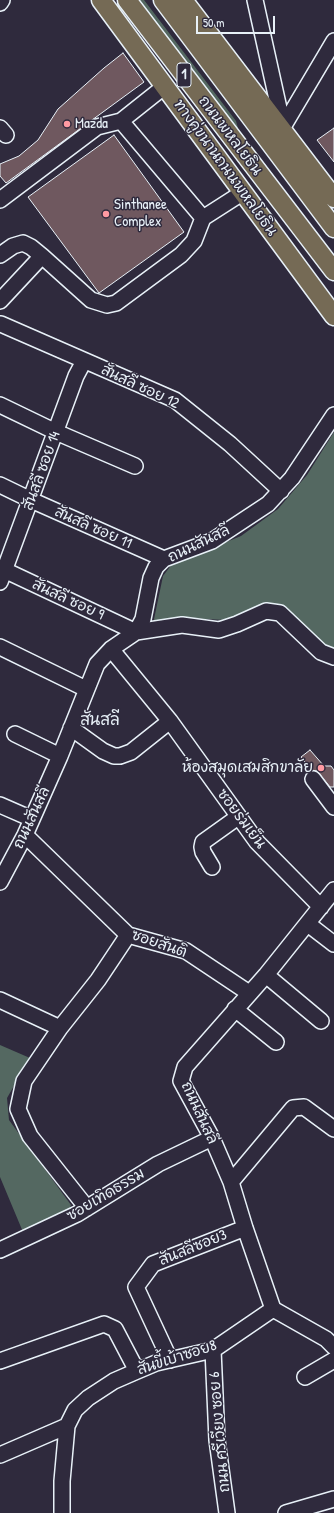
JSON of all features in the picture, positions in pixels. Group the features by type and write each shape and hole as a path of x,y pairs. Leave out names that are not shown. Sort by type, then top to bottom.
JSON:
{"main road":[{"name":"ทางคู่ขนานถนนพหลโยธิน","path":"101,0 166,86 242,193 334,316"},
{"name":"ถนนพหลโยธิน","path":"127,0 334,271"},
{"name":"ถนนพหลโยธิน","path":"163,0 334,228"},
{"path":"183,0 283,129 334,198"},
{"path":"242,151 263,134"}],"street":[{"path":"255,0 283,129"},
{"path":"283,129 333,45"},
{"path":"0,200 97,127 121,121 166,86"},
{"path":"121,121 203,218"},
{"path":"0,255 13,246 23,243 31,247 42,256 91,300 102,304 112,304 120,300 181,256 194,241 203,218 242,193"},
{"path":"0,301 42,256"},
{"name":"สันสลี ซอย 12","path":"1,324 175,400 230,444 281,490"},
{"name":"สันสลี ซอย 14","path":"2,573 31,500 76,376 84,361"},
{"path":"0,405 56,432 135,466"},
{"name":"ถนนสันสลี","path":"0,882 25,835 60,756 97,664 111,649 136,632 143,618 151,578 156,567 164,559 212,541 268,504 292,478 334,415"},
{"name":"สันสลี ซอย 11","path":"0,485 164,559"},
{"name":"สันสลี ซอย 9","path":"2,573 136,632"},
{"path":"136,632 182,625 219,630 266,611 280,613 327,655"},
{"path":"0,647 86,689"},
{"name":"ซอยร่มเย็น","path":"111,649 170,721 257,842 321,907"},
{"path":"71,728 108,754 120,756 131,752 170,721"},
{"path":"15,734 60,756"},
{"path":"313,779 334,807"},
{"path":"0,804 32,819"},
{"path":"212,867 203,852 203,842 238,817"},
{"name":"ซอยสันติ","path":"25,835 128,936 186,951 249,993"},
{"name":"ถนนสันสลี","path":"273,1309 231,1182 212,1138 181,1082 186,1067 266,975 334,890"},
{"path":"308,924 334,944"},
{"path":"87,1208 30,1136 18,1109 24,1081 60,1028 98,980 128,936"},
{"path":"266,975 321,1021"},
{"path":"0,1000 60,1028"},
{"path":"236,1009 276,1042"},
{"path":"231,1182 293,1108 304,1107 334,1129"},
{"name":"ซอยเทิดธรรม","path":"0,1250 77,1214 158,1164 212,1138"},
{"name":"สันสลีซอย3","path":"170,1360 136,1287 153,1264 245,1228"},
{"path":"273,1309 326,1339 334,1347"},
{"name":"สันขี้เบ้าซอย8","path":"67,1426 75,1410 88,1398 114,1381 156,1363 213,1350 273,1309"},
{"path":"0,1361 104,1324 115,1329 137,1371"},
{"name":"ถนน ศรีเวียง ซอย 6","path":"213,1350 217,1440 227,1513"},
{"path":"305,1377 334,1360"},
{"path":"0,1455 67,1426 62,1480 62,1513"},
{"path":"286,1513 334,1499"}],"green space":[{"path":"137,0 144,0 236,121 238,128 233,129"},
{"path":"334,432 334,650 326,648 283,606 269,603 225,620 185,618 153,624 163,576 172,564 241,536 278,509 307,475"},
{"path":"0,1045 30,1058 7,1098 9,1120 71,1205 68,1213 23,1232 0,1177"}],"building":[{"name":"Mazda","path":"123,53 144,82 6,183 0,176 0,164 19,156 38,140 58,109"},
{"path":"334,128 334,162 317,140"},
{"name":"Sinthanee Complex","path":"114,135 184,232 99,293 28,197"},
{"name":"ห้องสมุดเสมสิกขาลัย","path":"310,750 324,766 331,766 334,770 334,787 330,787 317,771 311,770 301,757"}],"place":[{"name":"Mazda","path":"67,124"},
{"name":"Sinthanee Complex","path":"106,214"},
{"name":"ห้องสมุดเสมสิกขาลัย","path":"321,768"}],"district":[{"name":"สันสลี","path":"100,721"}]}
